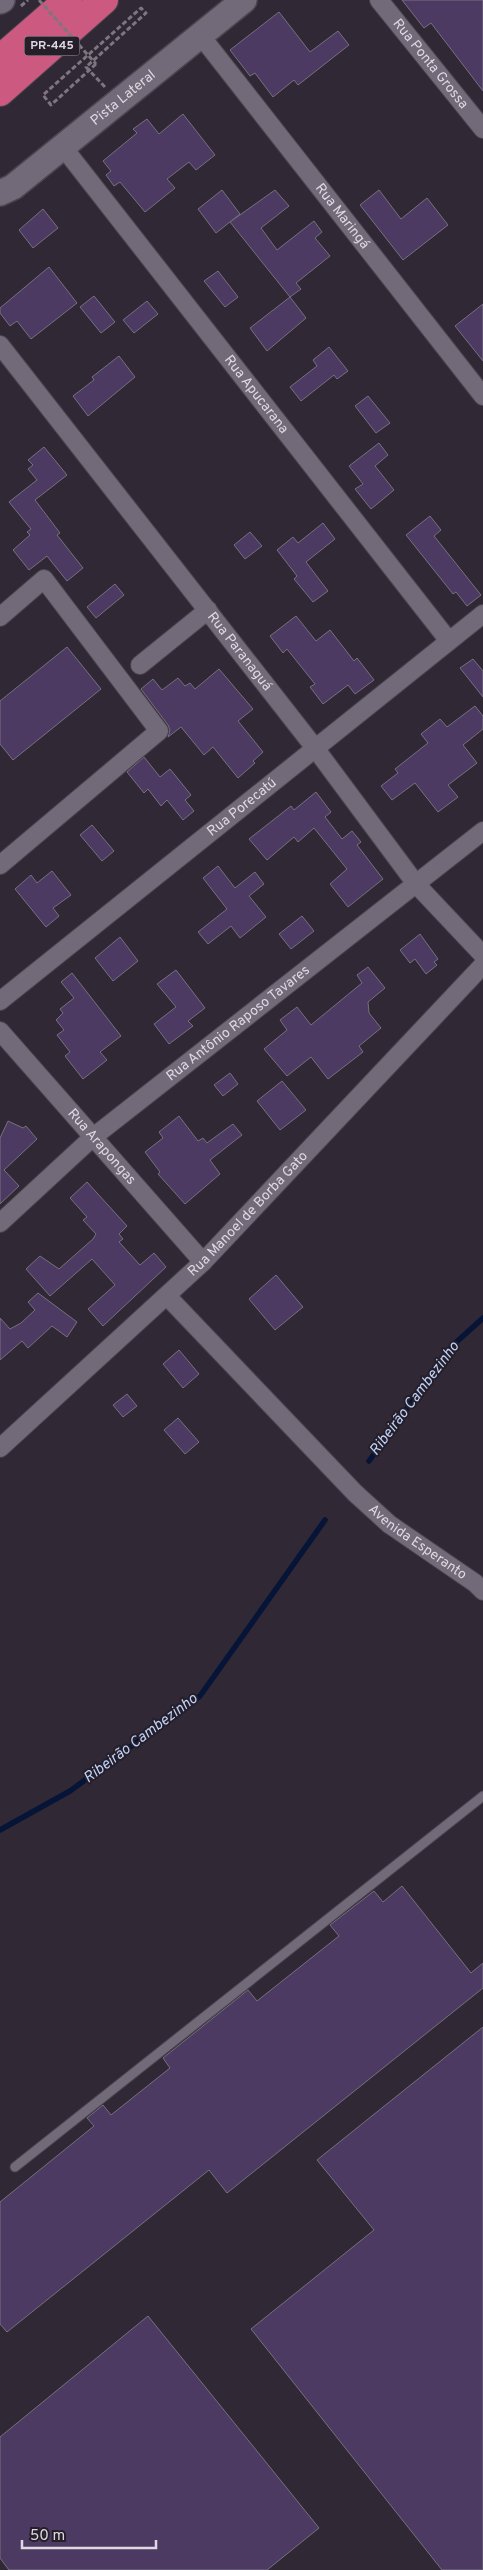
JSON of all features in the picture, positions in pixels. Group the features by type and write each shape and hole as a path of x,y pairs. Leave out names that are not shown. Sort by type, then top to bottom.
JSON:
{"highway":[{"name":"PR-445","path":"0,59 68,0"},
{"name":"PR-445","path":"0,92 104,0"}],"street":[{"name":"Pista Lateral","path":"0,194 14,187 244,0"},
{"name":"Rua Ponta Grossa","path":"379,0 483,129"},
{"name":"Rua Maringá","path":"202,36 483,396"},
{"name":"Rua Apucarana","path":"63,147 449,641"},
{"name":"Rua Paranaguá","path":"0,344 315,748 416,884 483,954"},
{"path":"0,617 44,579 159,731 0,865"},
{"path":"140,665 208,610"},
{"name":"Rua Porecatú","path":"0,1001 483,614"},
{"name":"Rua Antônio Raposo Tavares","path":"0,1224 92,1138 483,831"},
{"name":"Rua Manoel de Borba Gato","path":"0,1448 203,1262 483,965"},
{"name":"Rua Arapongas","path":"0,1031 92,1138 203,1262"},
{"name":"Avenida Esperanto","path":"167,1296 355,1493 388,1524 475,1583 483,1591"}],"lane":[{"path":"15,2167 483,1796"}],"path":[{"path":"39,0 96,64 90,70 84,76 51,105 43,95 141,8 146,13 86,67 93,74 118,103"}],"building":[{"path":"402,0 483,0 483,91 431,23 424,28"},
{"path":"279,12 310,52 338,31 349,45 298,85 294,80 273,97 255,73 250,76 230,50"},
{"path":"183,114 215,155 196,170 189,162 167,179 175,188 145,212 120,182 114,186 106,175 111,171 103,161 137,133 133,129 147,119 159,134"},
{"path":"222,190 240,214 216,233 198,209"},
{"path":"275,190 289,206 261,228 277,250 314,221 322,232 315,238 330,256 296,283 301,289 290,297 230,222"},
{"path":"379,190 401,219 427,198 448,225 403,260 360,205"},
{"path":"43,209 58,228 33,248 19,230"},
{"path":"49,267 77,303 31,339 17,321 10,326 0,313 0,308"},
{"path":"218,271 238,297 225,307 204,281"},
{"path":"94,296 115,322 101,333 80,307"},
{"path":"290,297 306,318 267,351 250,328"},
{"path":"147,301 158,314 134,333 123,320"},
{"path":"483,304 483,361 455,326"},
{"path":"329,347 348,371 337,379 334,375 301,401 290,387 317,366 313,360"},
{"path":"119,356 135,377 88,416 73,396 94,380 92,377"},
{"path":"368,396 390,423 376,433 355,406"},
{"path":"379,443 388,455 375,466 394,490 371,509 355,489 363,484 349,466"},
{"path":"44,447 67,475 35,500 60,533 57,535 83,568 67,581 47,556 29,570 13,550 30,535 27,532 31,529 9,502 37,480 28,469 33,465 28,460"},
{"path":"430,516 441,530 434,536 481,595 467,606 456,592 453,594 406,535"},
{"path":"323,523 335,539 306,562 328,591 313,602 294,579 297,576 277,550 293,537 298,543"},
{"path":"250,532 262,546 245,559 234,545"},
{"path":"115,584 124,595 96,618 87,607"},
{"path":"296,616 316,641 330,630 354,661 357,658 374,680 355,694 348,685 323,704 310,687 315,684 287,649 283,653 270,636"},
{"path":"67,647 101,689 13,760 0,744 0,701"},
{"path":"473,659 483,671 483,697 460,668"},
{"path":"219,669 253,709 238,721 263,752 253,761 255,763 238,778 213,747 204,755 181,727 168,737 170,730 168,725 141,689 153,679 162,690 178,678 185,686 190,683 195,689"},
{"path":"475,706 483,716 483,729 463,745 477,763 448,785 458,797 438,812 415,783 392,800 381,786 398,773 395,769 428,743 421,734 440,719 447,727"},
{"path":"144,757 160,777 170,769 191,795 185,800 194,811 183,820 167,800 161,806 148,789 144,793 127,772"},
{"path":"316,792 331,812 325,817 342,839 352,831 361,842 357,845 383,879 348,907 330,884 347,869 314,828 298,842 294,837 267,860 249,839 291,806 294,810"},
{"path":"92,825 114,851 102,861 80,835"},
{"path":"218,866 235,888 255,872 264,884 249,896 266,917 240,938 231,926 208,944 198,932 227,909 203,878"},
{"path":"52,871 71,895 53,908 59,916 46,927 15,889 31,875 37,883"},
{"path":"302,916 314,931 291,949 279,934"},
{"path":"420,934 438,959 434,962 437,965 426,974 415,959 410,963 400,950"},
{"path":"120,937 138,961 113,981 95,958"},
{"path":"368,967 385,988 368,1002 369,1013 381,1028 359,1046 363,1052 328,1079 311,1057 287,1076 264,1049 287,1030 280,1020 297,1007 311,1025 362,983 357,975"},
{"path":"176,970 205,1008 188,1021 193,1026 169,1044 154,1024 176,1007 157,984"},
{"path":"72,973 121,1036 100,1052 107,1060 83,1079 65,1056 70,1052 57,1035 64,1030 56,1020 63,1013 60,1009 74,998 61,982"},
{"path":"230,1073 238,1084 223,1096 214,1085"},
{"path":"282,1081 306,1110 280,1130 257,1101"},
{"path":"179,1116 198,1141 203,1138 207,1143 233,1124 242,1135 210,1160 220,1174 185,1204 158,1174 160,1172 145,1152 163,1138 159,1132"},
{"path":"8,1121 23,1128 26,1126 37,1139 4,1170 19,1186 0,1204 0,1138"},
{"path":"87,1182 127,1226 119,1234 123,1239 119,1242 140,1265 154,1253 166,1267 103,1326 88,1309 115,1285 92,1259 50,1296 26,1269 40,1256 59,1269 93,1239 96,1234 83,1220 87,1217 70,1198"},
{"path":"276,1275 303,1307 275,1330 249,1299"},
{"path":"38,1293 77,1322 67,1337 52,1326 28,1348 22,1341 0,1360 0,1318 10,1329 21,1323 35,1310 28,1302"},
{"path":"179,1350 199,1374 183,1388 163,1364"},
{"path":"127,1394 137,1406 123,1417 113,1405"},
{"path":"178,1418 199,1442 185,1454 164,1430"},
{"path":"402,1886 471,1973 483,1963 483,1988 227,2193 209,2170 7,2332 0,2324 0,2202 94,2126 87,2118 103,2105 111,2115 170,2068 163,2058 248,1990 257,2001 339,1936 330,1925 374,1891 383,1902"},
{"path":"483,2027 483,2570 442,2570 251,2329 374,2230 317,2160"},
{"path":"148,2316 319,2528 267,2570 9,2570 0,2558 0,2437"}],"waterway":[{"name":"Ribeirão Cambezinho","path":"369,1461 452,1346 483,1318"},
{"name":"Ribeirão Cambezinho","path":"0,1830 70,1791 200,1696 325,1520"}]}
